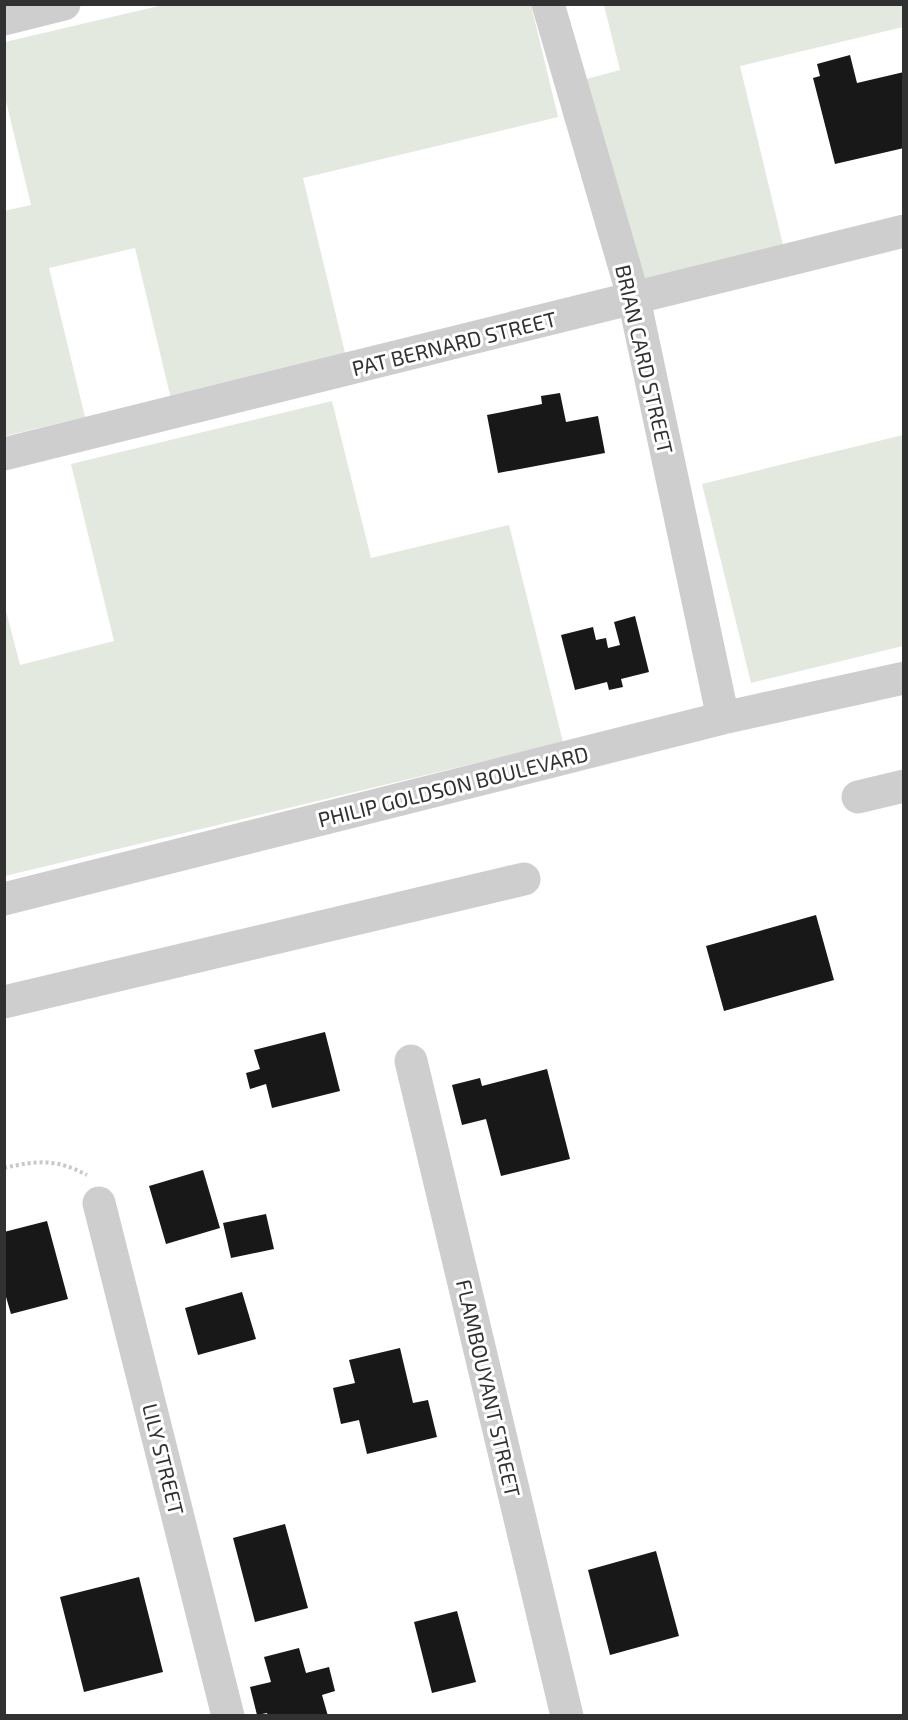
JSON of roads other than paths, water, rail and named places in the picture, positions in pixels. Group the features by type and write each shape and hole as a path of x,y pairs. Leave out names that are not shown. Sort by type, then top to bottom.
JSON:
{"street":[{"path":"4,19 64,4"},
{"name":"BRIAN CARD STREET","path":"548,4 634,299 723,718"},
{"name":"PAT BERNARD STREET","path":"4,454 903,231"},
{"name":"PHILIP GOLDSON BOULEVARD","path":"4,899 723,718 903,678"},
{"path":"858,797 903,786"},
{"path":"4,1002 524,879"},
{"name":"FLAMBOUYANT STREET","path":"411,1061 567,1716"},
{"name":"LILY STREET","path":"99,1203 228,1716"}]}
